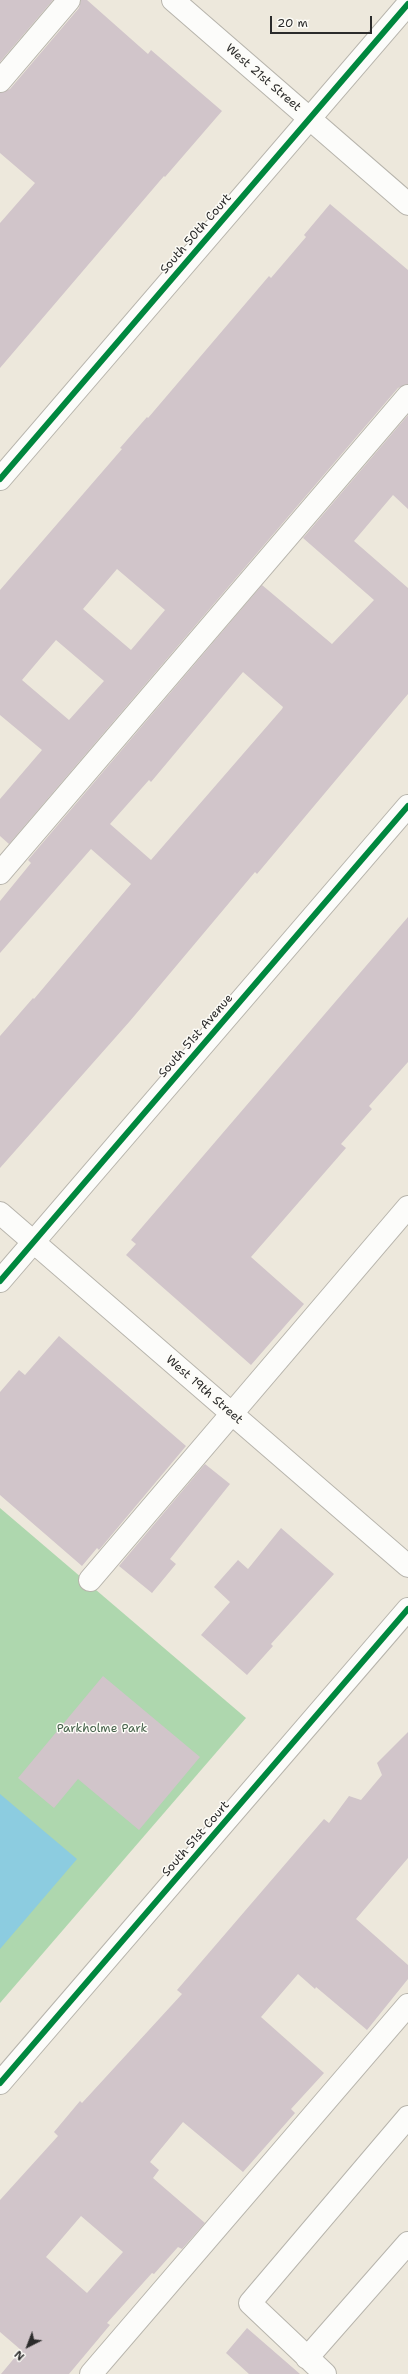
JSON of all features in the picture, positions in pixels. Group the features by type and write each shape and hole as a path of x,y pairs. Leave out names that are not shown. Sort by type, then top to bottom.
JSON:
{"street":[{"path":"0,81 69,0"},
{"name":"West 21st Street","path":"173,0 408,204"},
{"name":"South 50th Court","path":"0,479 408,4"},
{"path":"0,873 408,396"},
{"name":"South 51st Avenue","path":"0,1281 408,806"},
{"path":"90,1580 408,1207"},
{"name":"West 19th Street","path":"0,1213 408,1566"},
{"name":"South 51st Court","path":"0,2083 408,1608"},
{"path":"91,2374 408,2005"},
{"path":"324,2374 250,2303 408,2117"},
{"path":"307,2358 408,2243"}],"green space":[{"name":"Parkholme Park","path":"0,1508 246,1718 0,2003"}],"water":[{"path":"0,1794 77,1859 0,1949"}],"building":[{"path":"0,0 53,0 0,62"},
{"path":"81,0 87,0 148,54 151,50 222,111 165,177 164,176 0,368 0,223 35,183 0,153 0,93 10,89 79,8"},
{"path":"330,204 408,270 408,384 398,388 9,844 0,836 0,799 42,750 0,715 0,590 122,449 120,448 147,417 148,418 269,276 271,278 306,237 304,235","holes":["117,569 165,610 131,650 83,609","56,640 104,681 69,720 22,680"]},
{"path":"408,415 408,509 393,495 354,541 408,588 408,694 257,874 255,872 130,1021 0,1168 0,1036 33,998 34,999 131,884 91,849 0,953 0,901 31,863 28,860 262,585 332,644 374,600 303,538","holes":["243,672 283,707 151,860 110,824 149,780 151,782"]},
{"path":"408,917 408,1062 369,1106 372,1109 341,1144 346,1148 251,1257 304,1304 251,1365 126,1255 136,1244 131,1240"},
{"path":"59,1336 186,1446 99,1550 97,1548 82,1566 0,1495 0,1392 19,1370 25,1375"},
{"path":"205,1464 230,1484 170,1559 176,1564 152,1593 119,1566"},
{"path":"281,1528 334,1574 271,1644 273,1646 247,1675 201,1635 230,1602 214,1587 238,1560 248,1569"},
{"path":"103,1676 200,1757 139,1830 78,1779 54,1808 18,1778"},
{"path":"408,1732 408,1858 356,1919 408,1965 408,1979 367,2030 316,1987 315,1989 298,1974 261,2017 324,2073 291,2109 295,2113 243,2172 183,2122 150,2162 159,2170 153,2178 205,2223 182,2249 178,2247 154,2274 152,2273 107,2323 110,2325 69,2374 1,2374 21,2350 0,2332 0,2200 58,2136 54,2132 80,2101 82,2103 182,1994 177,1990 324,1819 329,1823 349,1796 361,1800 382,1775 377,1763","holes":["81,2216 123,2252 87,2293 46,2257"]},
{"path":"247,2328 300,2374 249,2374 226,2353"}],"cycle path":[{"path":"0,479 408,4"},
{"path":"0,1281 408,806"},
{"path":"0,2083 408,1609"}]}
